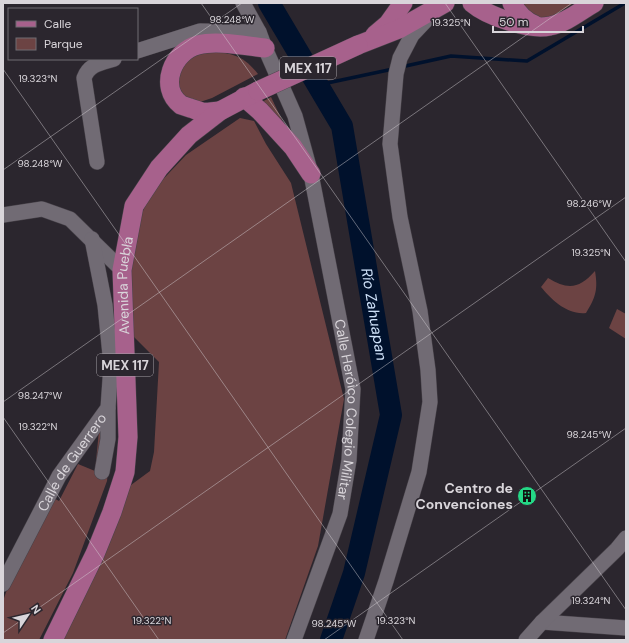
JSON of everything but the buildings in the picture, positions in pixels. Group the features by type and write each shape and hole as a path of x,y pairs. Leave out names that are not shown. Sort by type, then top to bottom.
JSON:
{"main road":[{"name":"MEX 117","path":"362,44 388,24 403,3"},
{"path":"472,3 503,19 515,23 540,27 556,25 594,3"},
{"path":"512,3 524,19 540,27"},
{"name":"MEX 117","path":"362,44 399,29 440,6"},
{"path":"220,111 202,112 182,106 175,97 170,84 171,71 174,62 185,50 198,45 262,40"},
{"name":"Avenida Puebla","path":"53,640 95,554 112,512 125,472 128,437 122,270 134,206 159,168 189,136 220,111 251,94 362,44"},
{"path":"251,94 260,111 293,147 311,174"}],"street":[{"name":"Calle Heróico Colegio Militar","path":"243,3 262,40 295,116 311,174 353,389 349,460 340,514 294,640"},
{"path":"366,640 420,472 430,402 428,370 420,311 400,217 390,144 396,74 400,58 412,35 440,6"},
{"path":"138,51 200,31 262,40"},
{"path":"98,162 84,78 86,71 93,66 111,60"},
{"path":"3,214 42,209 70,219 122,270"},
{"name":"Calle de Guerrero","path":"3,584 59,476 108,408 111,365 105,305 92,239"},
{"path":"102,472 108,439 108,408"},
{"path":"526,640 542,622 623,545"},
{"path":"542,622 626,628"}],"green space":[{"path":"522,3 574,3 551,17 534,18"},
{"path":"206,51 229,54 241,58 258,74 212,98 200,102 190,103 177,87 181,65 193,56"},
{"path":"271,97 290,137 258,104"},
{"path":"240,118 254,121 266,144 291,183 344,399 318,546 285,640 62,640 131,485 150,471 154,452 159,362 128,331 132,264 137,224 152,191 186,155"},
{"path":"595,271 595,293 586,313 572,312 560,306 541,287 548,278 567,286 573,286 584,281"},
{"path":"617,309 626,314 626,339 609,328"},
{"path":"100,420 111,438 107,481 73,573 39,640 3,640 3,601 15,566 48,495 59,501 78,464 95,471"}],"waterway":[{"name":"Río Zahuapan","path":"269,3 342,126 391,415 354,573 331,640"},
{"path":"401,67 451,56 527,61 625,3"},
{"path":"318,85 393,69"}],"place":[{"name":"Centro de Convenciones","path":"527,496"}]}
